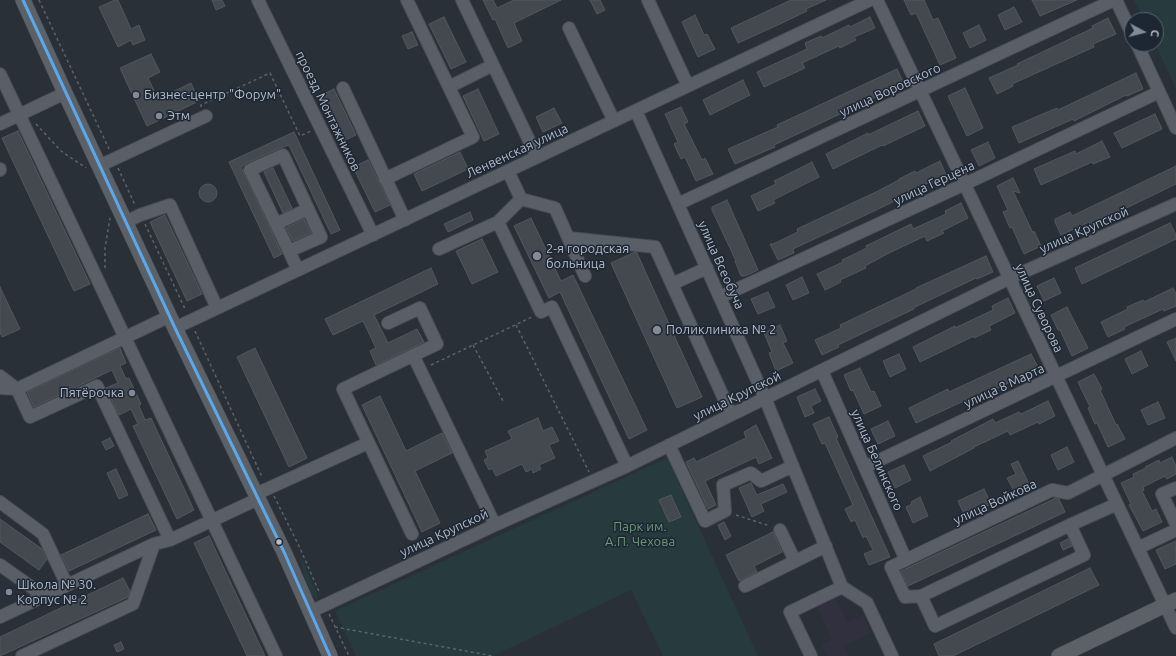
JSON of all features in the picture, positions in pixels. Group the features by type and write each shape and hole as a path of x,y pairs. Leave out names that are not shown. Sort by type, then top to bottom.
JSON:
{"main road":[{"path":"23,0 65,93 93,167 126,222 284,552 330,656"},
{"path":"1059,656 1171,603"}],"street":[{"name":"проезд Монтажников","path":"258,0 373,235"},
{"path":"385,179 473,137 407,0"},
{"path":"462,0 537,157"},
{"path":"648,0 688,86"},
{"name":"Ленвенская улица","path":"17,389 125,338 217,308 870,0"},
{"name":"улица Суворова","path":"877,0 1138,548 1171,603 1176,628"},
{"path":"1115,0 1124,18"},
{"name":"улица Воровского","path":"678,204 1115,0"},
{"path":"569,28 614,121"},
{"path":"1141,52 1176,128"},
{"path":"449,87 493,65"},
{"path":"0,74 276,656"},
{"path":"343,88 405,220"},
{"name":"улица Герцена","path":"720,297 965,184 1159,92"},
{"path":"0,124 65,93"},
{"name":"улица Всеобуча","path":"636,111 765,398 842,587"},
{"path":"93,167 206,116"},
{"path":"298,270 250,170 283,155 330,255"},
{"path":"508,171 521,199"},
{"path":"439,249 498,222 521,199"},
{"path":"521,199 555,208 585,276"},
{"name":"улица Крупской","path":"310,612 495,525 627,466 1010,278 1176,204"},
{"path":"126,222 140,215 170,205 217,308"},
{"path":"276,224 308,209"},
{"path":"498,222 541,312 552,307 627,466"},
{"path":"289,251 321,237"},
{"path":"569,238 655,247 731,414"},
{"path":"672,284 707,268"},
{"path":"388,323 420,308 437,344 343,389 412,534"},
{"name":"улица 8 Марта","path":"865,467 1176,319"},
{"path":"414,355 495,525"},
{"name":"улица Белинского","path":"822,371 906,560"},
{"path":"0,376 17,389 30,417 97,386 170,540"},
{"path":"0,388 17,389"},
{"name":"улица Войкова","path":"921,596 906,597 891,567 1052,490 1068,493 1175,442"},
{"path":"0,617 154,544 170,540 257,496 368,443"},
{"path":"669,445 705,520 725,511 723,485 751,473 760,481 793,466"},
{"path":"1176,488 1162,494 1176,524"},
{"path":"0,502 43,534 67,585"},
{"path":"1070,525 1084,555 935,626 921,596 1070,525 1117,504"},
{"path":"780,530 795,561"},
{"path":"1138,548 1176,530"},
{"path":"22,656 133,604 154,544"},
{"path":"745,586 826,546"},
{"path":"0,565 44,596"},
{"path":"811,656 790,612 842,587 867,603 892,656"}],"path":[{"path":"206,116 201,105 270,73 300,136 320,127"},
{"path":"19,115 32,120 61,151 93,167"},
{"path":"104,270 105,248 111,212"},
{"path":"421,370 541,312"},
{"path":"516,325 594,481"},
{"path":"474,345 504,403"},
{"path":"725,511 780,530"},
{"path":"335,627 493,656"}],"shaded area":[{"path":"835,598 847,622 863,615 871,633 844,646 849,656 827,656 821,644 832,639 817,606"}],"green space":[{"path":"1134,0 1176,0 1176,89 1159,52 1164,52 1164,12 1140,12"},
{"name":"Парк им. А.П. Чехова","path":"667,458 758,656 663,656 631,590 493,656 356,656 335,611"},
{"path":"300,557 319,598 315,598 312,595 304,576"}],"building":[{"path":"118,0 131,29 139,25 145,40 133,45 131,40 118,47 99,7"},
{"path":"212,0 222,0 225,6 216,10"},
{"path":"483,0 493,0 497,8 514,0 561,0 514,23 522,41 508,48 495,19 493,20"},
{"path":"590,0 600,0 605,10 597,14"},
{"path":"791,0 826,0 806,9 807,11 738,43 731,28"},
{"path":"904,0 924,0 933,20 938,18 956,58 940,65 916,13 911,15"},
{"path":"1032,0 1077,0 1040,16"},
{"path":"1014,7 1022,22 1005,30 998,15"},
{"path":"695,15 704,35 707,34 715,49 698,57 682,22"},
{"path":"444,17 466,62 451,69 429,24"},
{"path":"870,17 875,28 854,37 856,40 840,48 839,46 802,63 805,68 764,87 757,72 807,49 805,43 821,36 822,38 849,25 850,27"},
{"path":"1108,18 1116,34 1093,44 1094,47 1012,84 1013,86 997,94 989,78 1093,28 1092,26"},
{"path":"979,25 986,40 970,48 963,33"},
{"path":"412,32 418,45 408,49 402,36"},
{"path":"151,54 160,72 148,78 158,99 191,83 199,101 147,126 120,68"},
{"path":"897,69 904,84 774,145 775,147 735,164 728,149 778,127 777,125"},
{"path":"1136,73 1143,89 1127,96 1126,95 1074,121 1073,119 1019,143 1012,127 1057,108 1058,110"},
{"path":"743,80 750,95 710,115 703,100"},
{"path":"965,88 983,128 967,136 948,96"},
{"path":"334,89 356,135 341,142 319,96"},
{"path":"478,89 499,134 484,141 463,96"},
{"path":"681,107 688,122 684,124 702,160 705,158 713,174 696,181 685,157 681,159 674,144 678,142 665,114"},
{"path":"554,108 562,123 543,132 536,117"},
{"path":"918,111 925,126 833,169 826,154 868,133 868,135"},
{"path":"1155,114 1162,129 1122,148 1114,133"},
{"path":"18,131 90,284 74,291 2,138"},
{"path":"294,132 340,230 331,234 289,145 280,148 241,167 282,254 274,258 229,162"},
{"path":"1102,141 1110,157 1093,164 1092,162 1041,185 1034,169 1075,151 1076,154"},
{"path":"988,142 995,158 979,166 971,150"},
{"path":"460,152 468,169 422,191 414,174"},
{"path":"368,160 390,205 375,212 353,167"},
{"path":"940,161 947,177 931,184 930,182 898,197 899,199 793,249 794,253 778,260 770,244 798,232 797,229 876,192 915,171 916,173"},
{"path":"812,162 819,177 773,200 775,203 758,211 751,196 776,184 774,181"},
{"path":"1176,166 1176,184 1091,225 1089,222 1061,235 1055,219 1070,212 1072,216"},
{"path":"273,168 292,208 283,213 264,172"},
{"path":"1013,178 1020,193 1013,191 1033,233 1034,231 1041,246 1024,254 1012,227 1010,228 1003,212 1008,210 997,186"},
{"path":"208,184 214,187 217,193 214,199 208,202 202,199 199,193 202,187"},
{"path":"727,200 758,270 745,276 741,276 736,261 712,210 712,207"},
{"path":"961,203 968,218 942,231 944,233 927,241 925,236 889,253 865,266 866,268 840,280 841,282 825,290 817,274 843,262 842,260 867,248 866,246 911,224 913,229 946,214 945,211"},
{"path":"470,212 473,220 448,232 444,224"},
{"path":"165,215 202,294 187,301 150,222"},
{"path":"531,218 561,281 573,275 647,430 629,439 560,292 549,298 514,226"},
{"path":"304,219 311,233 293,241 286,228"},
{"path":"1170,223 1176,235 1176,239 1082,284 1075,268"},
{"path":"482,239 498,272 472,284 456,251"},
{"name":"Поликлиника № 2","path":"635,252 637,253 702,397 677,408 611,263"},
{"path":"986,256 993,272 977,279 976,278 913,308 914,309 838,345 839,347 822,355 815,340 841,328 840,325"},
{"path":"431,268 438,284 374,315 388,343 417,329 424,342 376,365 370,351 376,348 363,321 333,335 325,319"},
{"path":"802,277 809,293 793,300 786,285"},
{"path":"1054,278 1061,293 1044,301 1037,286"},
{"path":"0,287 20,329 2,337 0,332"},
{"path":"1173,288 1176,294 1176,306 1164,311 1163,309 1124,327 1125,329 1108,337 1101,322 1128,309 1127,307 1143,300 1144,302"},
{"path":"768,292 775,307 758,314 751,299"},
{"path":"1008,298 1015,313 989,326 991,330 974,338 974,336 920,362 913,347 955,326 955,328 993,310 992,306"},
{"path":"1067,307 1088,348 1072,356 1051,315"},
{"path":"780,325 787,341 783,343 793,363 776,371 769,353 772,352 764,333"},
{"path":"1176,338 1176,361 1167,342"},
{"path":"120,348 126,363 120,366 126,379 129,378 141,404 139,406 145,420 151,418 194,510 177,519 133,426 138,424 131,409 119,415 106,388 118,383 112,370 34,407 27,392"},
{"path":"255,348 307,458 289,467 237,357"},
{"path":"1141,351 1148,366 1132,374 1125,359"},
{"path":"899,354 906,369 890,377 883,361"},
{"path":"1031,354 1039,369 967,402 966,400 916,423 909,408 948,389 949,392"},
{"path":"860,368 871,392 874,391 881,406 864,414 844,375"},
{"path":"1094,374 1102,389 1100,390 1116,425 1117,424 1125,439 1108,447 1097,423 1095,424 1088,408 1090,407 1078,382"},
{"path":"815,389 821,401 811,406 814,413 805,417 797,397"},
{"path":"380,396 406,451 442,433 452,453 415,471 440,523 422,532 362,405"},
{"path":"1048,401 1055,416 1010,435 1008,431 974,447 930,471 923,456 993,419 995,423 1019,412 1021,414"},
{"path":"1158,402 1165,418 1148,425 1141,410"},
{"path":"829,417 838,437 836,438 890,557 869,565 864,554 873,550 866,536 863,538 855,520 851,522 845,509 853,505 825,443 822,444 813,424"},
{"path":"538,418 543,431 552,427 559,441 549,445 555,458 539,465 541,469 533,473 532,469 526,472 522,464 496,476 492,468 489,470 484,460 488,458 485,451 512,439 508,431"},
{"path":"888,421 895,436 878,444 871,429"},
{"path":"756,425 772,458 759,464 756,457 705,481 716,505 708,509 686,462 694,458 696,462 746,438 744,432"},
{"path":"110,438 114,446 106,450 102,442"},
{"path":"1067,447 1074,462 1058,470 1051,455"},
{"path":"1172,457 1176,466 1176,474 1167,479 1165,476 1143,487 1144,490 1142,491 1152,511 1156,509 1162,522 1143,531 1129,505 1131,504 1121,483 1134,477 1133,474 1146,468 1145,467 1159,460 1160,463"},
{"path":"1018,461 1029,484 1014,491 1007,478 1016,474 1011,464"},
{"path":"904,465 911,480 895,488 888,472"},
{"path":"116,469 128,495 119,499 107,473"},
{"path":"751,483 757,495 783,484 787,492 761,504 764,511 752,517 739,488"},
{"path":"984,489 991,504 965,516 958,501"},
{"path":"671,495 681,517 669,522 659,500"},
{"path":"920,497 928,516 913,523 906,507"},
{"path":"1056,498 1059,499 1065,512 908,586 901,571"},
{"path":"148,514 156,530 69,571 61,555"},
{"path":"0,519 42,549 47,559 39,570 0,542"},
{"path":"724,522 731,536 725,540 718,525"},
{"path":"773,532 782,552 754,566 757,572 739,581 726,555"},
{"path":"209,536 265,656 247,656 194,543"},
{"path":"1068,539 1072,546 1063,550 1060,543"},
{"path":"1176,541 1176,564 1165,569 1156,550"},
{"path":"1090,568 1099,585 953,656 939,656 934,644"},
{"path":"123,578 130,591 128,597 0,656 0,637"},
{"path":"121,642 124,649 117,652 114,645"}],"transit line":[{"path":"23,0 175,328 284,552 330,656"}],"place":[{"name":"Бизнес-центр \"Форум\"","path":"136,95"},
{"name":"Этм","path":"159,116"},
{"name":"2-я городская больница","path":"537,256"},
{"name":"Поликлиника № 2","path":"657,330"},
{"name":"Пятёрочка","path":"132,393"},
{"name":"Школа № 30. Корпус № 2","path":"9,592"}]}
